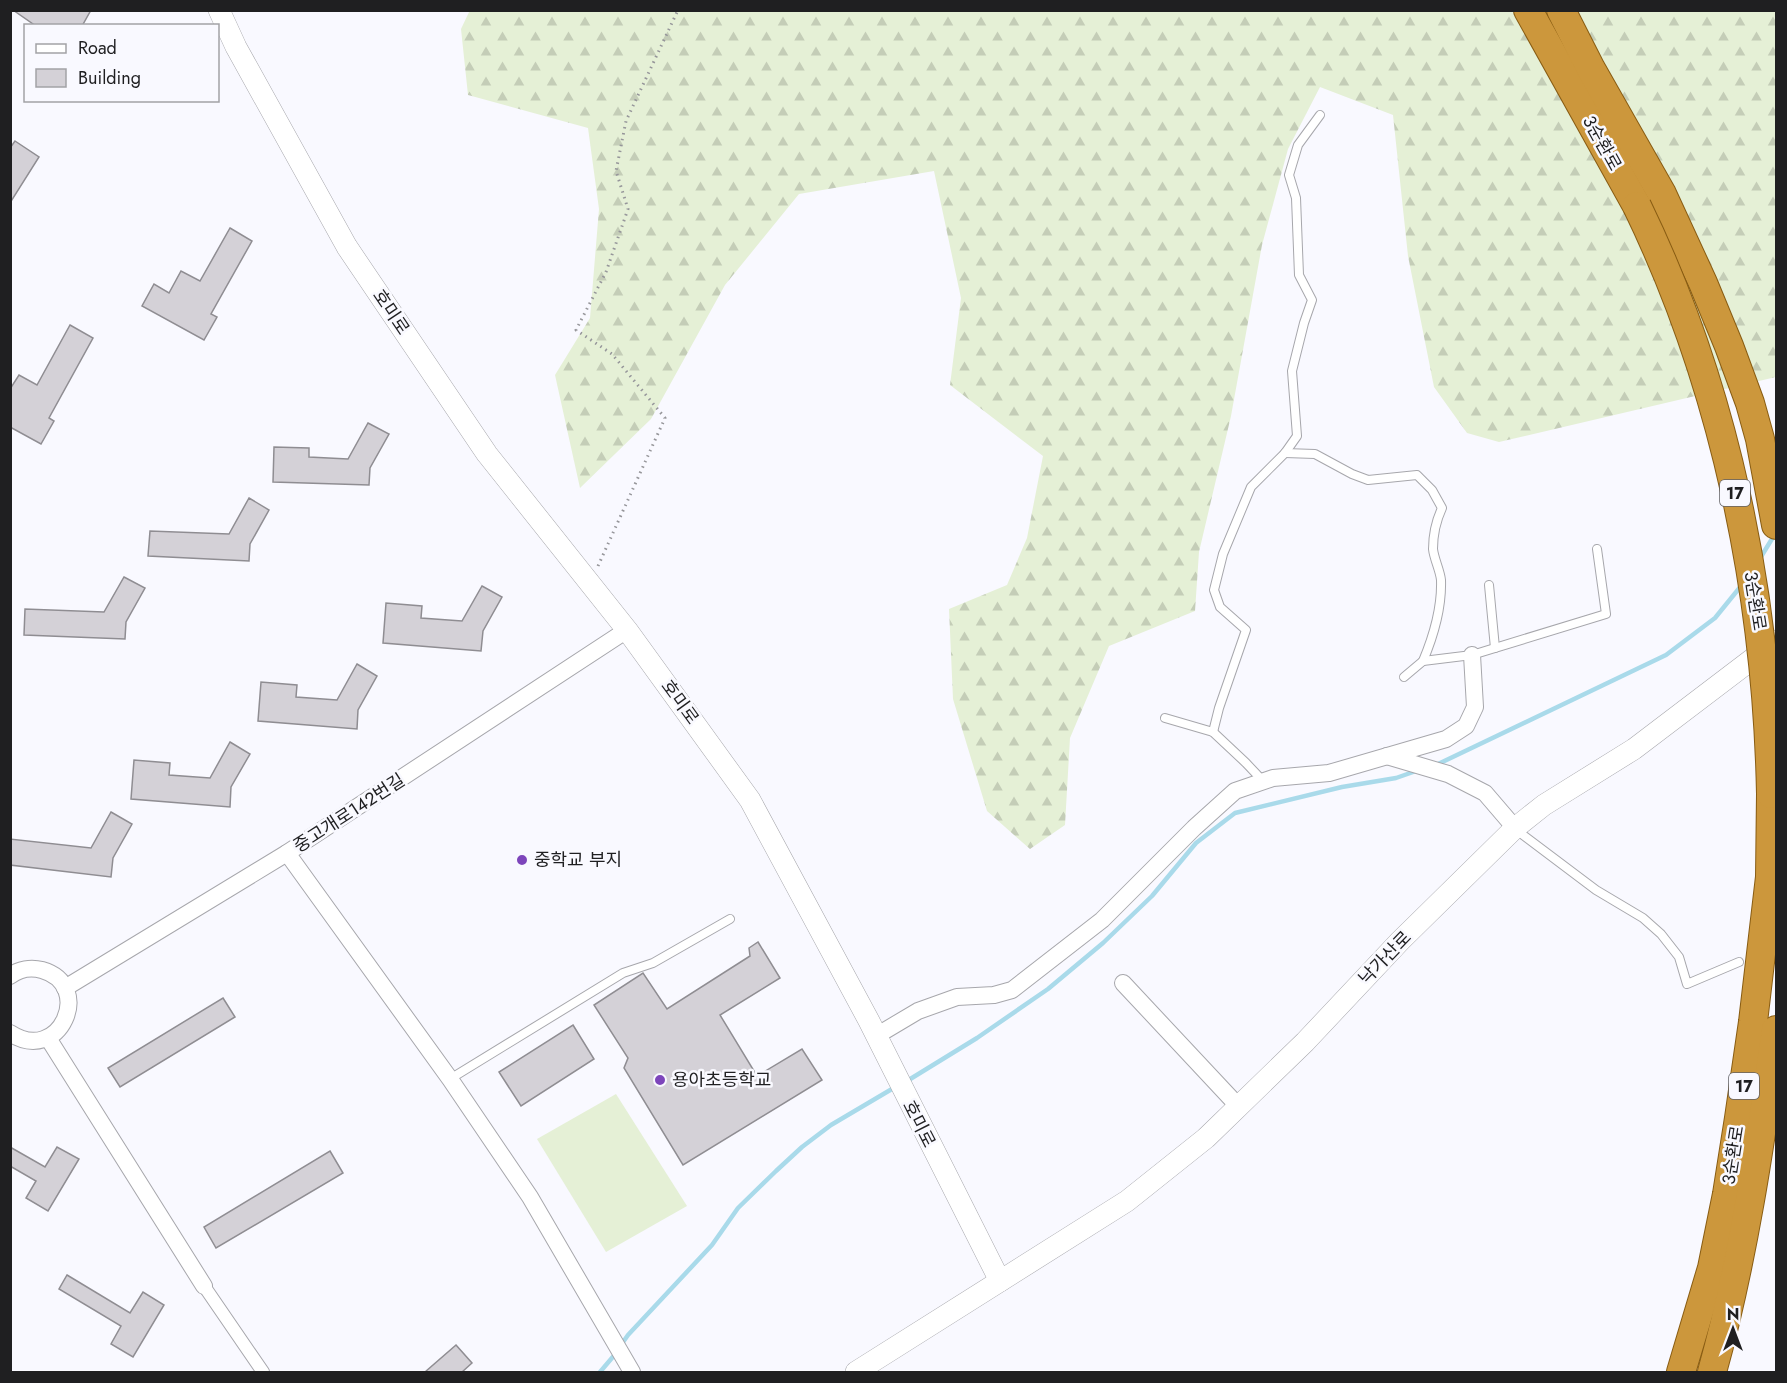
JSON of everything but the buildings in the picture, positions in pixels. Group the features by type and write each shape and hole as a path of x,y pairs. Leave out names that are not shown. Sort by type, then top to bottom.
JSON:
{"highway":[{"name":"3순환로","path":"1528,10 1703,283 1750,403 1760,439 1776,525"},
{"name":"3순환로","path":"1561,10 1592,69 1649,200 1659,250 1685,315 1699,358 1733,480 1758,619 1770,743 1770,877 1754,1022 1712,1268 1681,1372"},
{"name":"3순환로","path":"1712,1372 1742,1242 1776,1030"}],"street":[{"name":"호미로","path":"219,10 236,47 347,247 487,454 627,630 750,800 876,1036 1000,1281"},
{"name":"중고개로142번길","path":"65,988 287,853 627,630"},
{"name":"낙가산로","path":"1000,1281 1127,1201 1206,1138 1305,1042 1400,940 1515,828 1544,805 1634,749 1776,641"},
{"path":"876,1036 918,1011 957,997 994,995 1012,990 1102,920 1194,828 1235,791 1273,778 1329,773 1446,739 1466,726 1474,707 1472,655"},
{"path":"1388,756 1448,774 1485,793 1515,828"},
{"path":"287,853 450,1079 530,1197 628,1365"},
{"path":"10,1033 24,1040 36,1041 48,1038 65,1022 68,1010 65,988 48,972 24,969 12,973"},
{"path":"1123,983 1239,1107"},
{"path":"48,1038 204,1286 263,1372"},
{"path":"856,1372 1000,1281"}],"lane":[{"path":"1213,732 1245,630 1220,607 1214,590 1223,554 1251,487 1285,453 1297,436 1292,371 1312,300 1299,275 1296,198 1288,175 1298,145 1320,115"},
{"path":"1285,453 1315,454 1368,480 1416,475 1432,490 1442,508 1436,523 1433,549 1441,579 1439,611 1433,638 1423,661 1404,677"},
{"path":"1423,661 1472,655 1606,614 1597,549"},
{"path":"1489,585 1496,648"},
{"path":"1164,718 1213,732 1263,782"},
{"path":"1515,828 1596,890 1643,918 1661,934 1679,957 1687,984 1739,962"},
{"path":"450,1079 623,973 653,963 730,919"}],"path":[{"path":"590,584 665,418 612,354 576,330 606,272 628,209 616,171 626,121 678,10"}],"green space":[{"path":"470,10 1776,11 1776,377 1499,442 1467,433 1434,387 1408,256 1393,115 1320,87 1288,149 1262,245 1231,416 1199,552 1195,611 1109,646 1070,738 1065,825 1030,849 987,811 953,699 949,609 1007,585 1027,538 1043,456 950,385 961,298 934,171 799,194 725,285 651,419 580,488 555,375 590,318 599,209 588,128 468,95 461,29"},
{"path":"616,1094 687,1206 606,1252 537,1139"}],"waterway":[{"path":"1759,560 1775,534"},
{"path":"1436,765 1666,655 1715,618 1741,586"},
{"path":"907,1081 977,1038 1048,989 1103,943 1152,896 1196,843 1235,813 1342,787 1396,778 1416,771"},
{"path":"621,1345 712,1245 738,1208 776,1171 831,1125 897,1086"},
{"path":"600,1372 617,1352"}],"place":[{"name":"중학교 부지","path":"522,860"},
{"name":"용아초등학교","path":"660,1080"}]}
